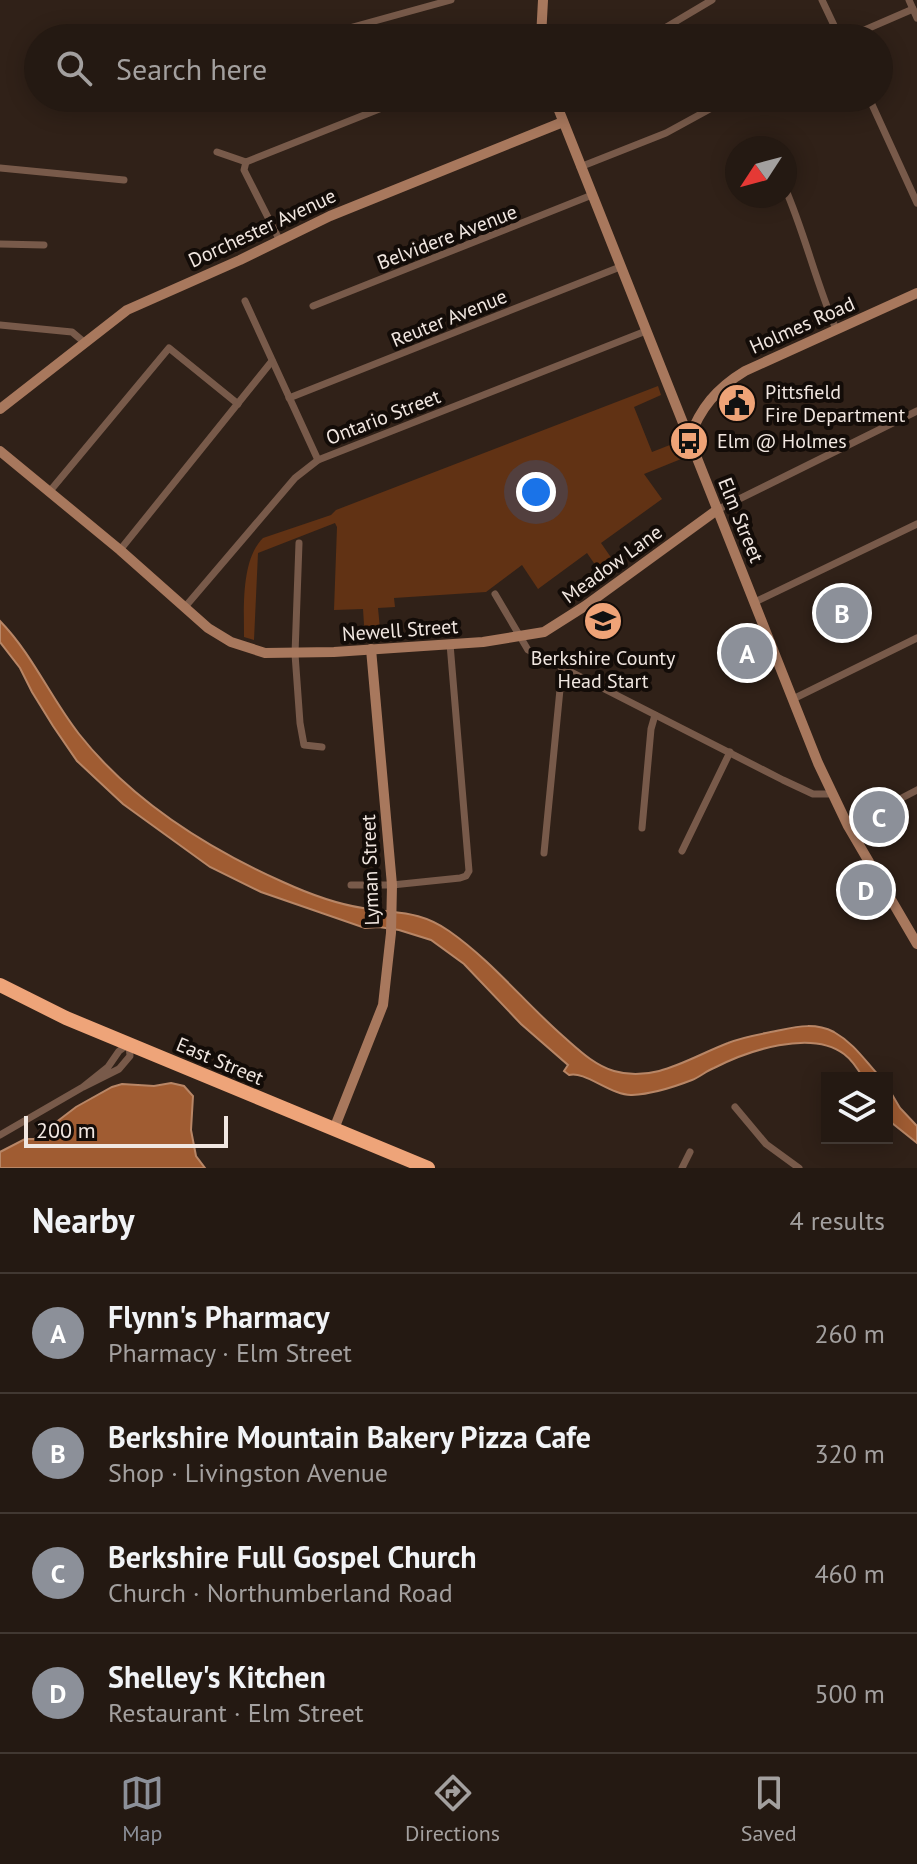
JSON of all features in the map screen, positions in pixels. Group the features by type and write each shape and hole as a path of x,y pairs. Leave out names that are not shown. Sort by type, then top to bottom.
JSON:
{"highway":[{"name":"East Street","path":"0,985 44,1009 428,1168"}],"street":[{"path":"364,24 451,0"},
{"path":"542,24 543,0"},
{"path":"672,24 712,0"},
{"path":"822,0 835,24"},
{"path":"909,0 917,18"},
{"path":"877,24 913,9"},
{"path":"217,152 246,162 372,112"},
{"name":"Elm Street","path":"559,112 831,794 917,943"},
{"path":"580,167 666,133 704,112"},
{"path":"875,112 917,203"},
{"name":"Dorchester Avenue","path":"0,409 127,310 344,210 563,122"},
{"path":"246,162 244,170 280,241"},
{"path":"0,168 124,180"},
{"name":"Belvidere Avenue","path":"313,306 592,195"},
{"path":"794,208 811,267 836,329"},
{"path":"0,244 44,245"},
{"name":"Reuter Avenue","path":"289,398 620,267"},
{"name":"Holmes Road","path":"689,439 695,422 709,400 724,384 745,371 917,293"},
{"path":"245,301 318,460"},
{"path":"0,325 72,332 84,342"},
{"name":"Ontario Street","path":"185,607 295,478 318,460 646,331"},
{"path":"50,491 169,348 238,404"},
{"path":"120,550 272,361"},
{"name":"Holmes Road","path":"677,407 695,410 709,400"},
{"path":"717,510 917,411"},
{"name":"Newell Street","path":"0,451 219,635 240,646 265,653 295,654 522,637"},
{"name":"Meadow Lane","path":"522,637 560,624 717,510"},
{"path":"755,602 917,524"},
{"path":"299,543 295,654 302,740 308,747 322,747"},
{"path":"495,594 528,650 813,794 831,794"},
{"path":"793,699 917,638"},
{"path":"351,885 392,885 466,876 469,871 450,644"},
{"name":"Lyman Street","path":"334,1129 383,1005 393,909 371,649"},
{"path":"544,853 562,669"},
{"path":"642,828 655,715"},
{"path":"682,851 730,752"},
{"path":"848,826 917,790"},
{"path":"0,1135 123,1066 130,1056 129,1044"},
{"path":"735,1107 766,1144 799,1168"},
{"path":"682,1168 690,1152"}],"shaded area":[{"path":"658,386 661,395 634,407 652,452 680,441 686,457 644,474 662,499 601,543 619,569 605,579 587,553 538,589 522,565 486,592 394,598 395,607 378,608 381,639 365,640 363,609 334,610 335,523 258,553 254,640 244,637 247,571 263,538 331,515 336,510"},
{"path":"0,621 22,648 79,734 122,780 172,820 226,854 322,898 408,914 438,924 480,955 550,1024 600,1065 614,1071 644,1074 672,1067 741,1039 794,1027 814,1026 841,1037 876,1072 859,1072 847,1056 830,1047 797,1043 744,1055 685,1083 640,1094 616,1092 582,1076 569,1075 564,1071 568,1065 521,1024 464,964 431,940 399,930 365,928 261,892 210,867 123,804 77,761 20,668 0,642"},
{"path":"171,1083 184,1086 193,1096 191,1130 196,1156 205,1168 0,1168 0,1152 25,1139 34,1139 76,1107 112,1087"},
{"path":"893,1096 917,1126 917,1143 893,1124"}],"place":[{"name":"Pittsfield Fire Department","path":"737,403"},
{"name":"Elm @ Holmes","path":"689,441"},
{"name":"Berkshire Mountain Bakery Pizza Cafe","path":"842,613"},
{"name":"Berkshire County Head Start","path":"603,621"},
{"name":"Flynn's Pharmacy","path":"747,653"},
{"name":"Berkshire Full Gospel Church","path":"879,817"},
{"name":"Shelley's Kitchen","path":"866,890"}]}
